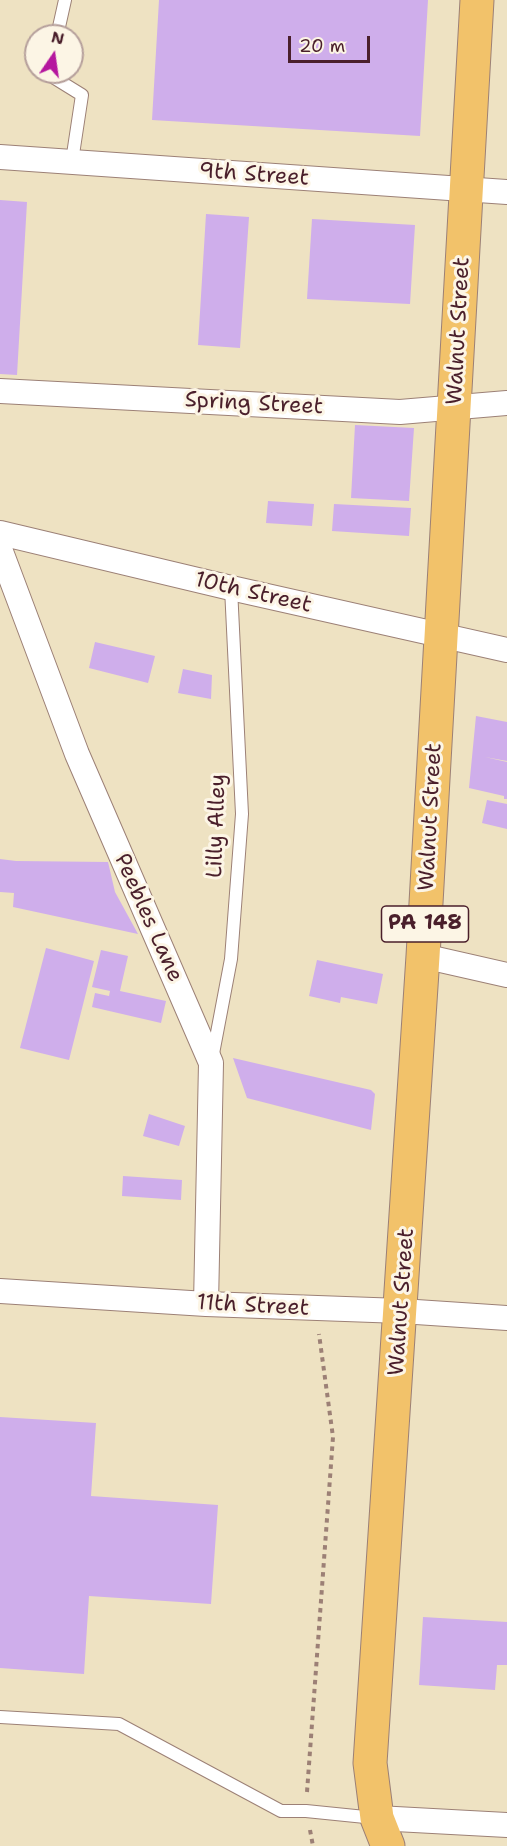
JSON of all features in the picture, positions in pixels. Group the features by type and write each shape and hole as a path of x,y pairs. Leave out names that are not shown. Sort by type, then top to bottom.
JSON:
{"main road":[{"name":"Walnut Street","path":"382,1832 370,1763 423,956 440,634 456,406 477,0"}],"street":[{"name":"9th Street","path":"0,157 507,192"},
{"name":"Spring Street","path":"0,391 400,412 507,403"},
{"name":"10th Street","path":"0,533 507,650"},
{"name":"Peebles Lane","path":"0,549 77,754 211,1063 206,1304"},
{"path":"423,956 507,975"},
{"name":"11th Street","path":"0,1292 507,1318"},
{"path":"382,1832 507,1825"}],"lane":[{"path":"60,24 65,0"},
{"path":"64,84 82,95 72,161"},
{"name":"Lilly Alley","path":"211,1063 231,959 242,814 231,588"},
{"path":"0,1717 119,1724 281,1811 306,1811 382,1832"}],"path":[{"path":"313,1846 306,1811 333,1437 316,1309"}],"building":[{"path":"159,0 428,0 420,136 152,120"},
{"path":"0,200 27,202 17,375 0,374"},
{"path":"206,214 249,217 240,348 198,345"},
{"path":"312,219 415,225 410,304 307,299"},
{"path":"355,425 414,428 409,501 351,498"},
{"path":"268,501 314,504 312,526 266,523"},
{"path":"334,504 411,508 409,536 332,531"},
{"path":"95,642 155,656 148,683 89,668"},
{"path":"183,669 212,675 211,699 178,693"},
{"path":"476,716 507,722 507,761 485,757 507,762 507,799 504,799 504,796 469,788"},
{"path":"487,800 507,804 507,829 482,823"},
{"path":"0,859 108,862 115,892 138,934 13,907 14,893 0,892"},
{"path":"46,948 94,961 69,1060 20,1048"},
{"path":"101,950 128,956 120,991 166,1001 161,1023 92,1007 95,993 109,996 110,991 92,987"},
{"path":"317,960 383,974 377,1004 341,997 340,1003 309,996"},
{"path":"233,1058 371,1090 375,1094 371,1130 247,1098"},
{"path":"149,1114 185,1126 179,1146 143,1136"},
{"path":"123,1176 182,1180 181,1200 122,1196"},
{"path":"0,1417 96,1423 91,1496 218,1505 211,1604 89,1596 84,1674 0,1668"},
{"path":"423,1617 507,1622 507,1665 497,1665 495,1690 419,1685"}]}
